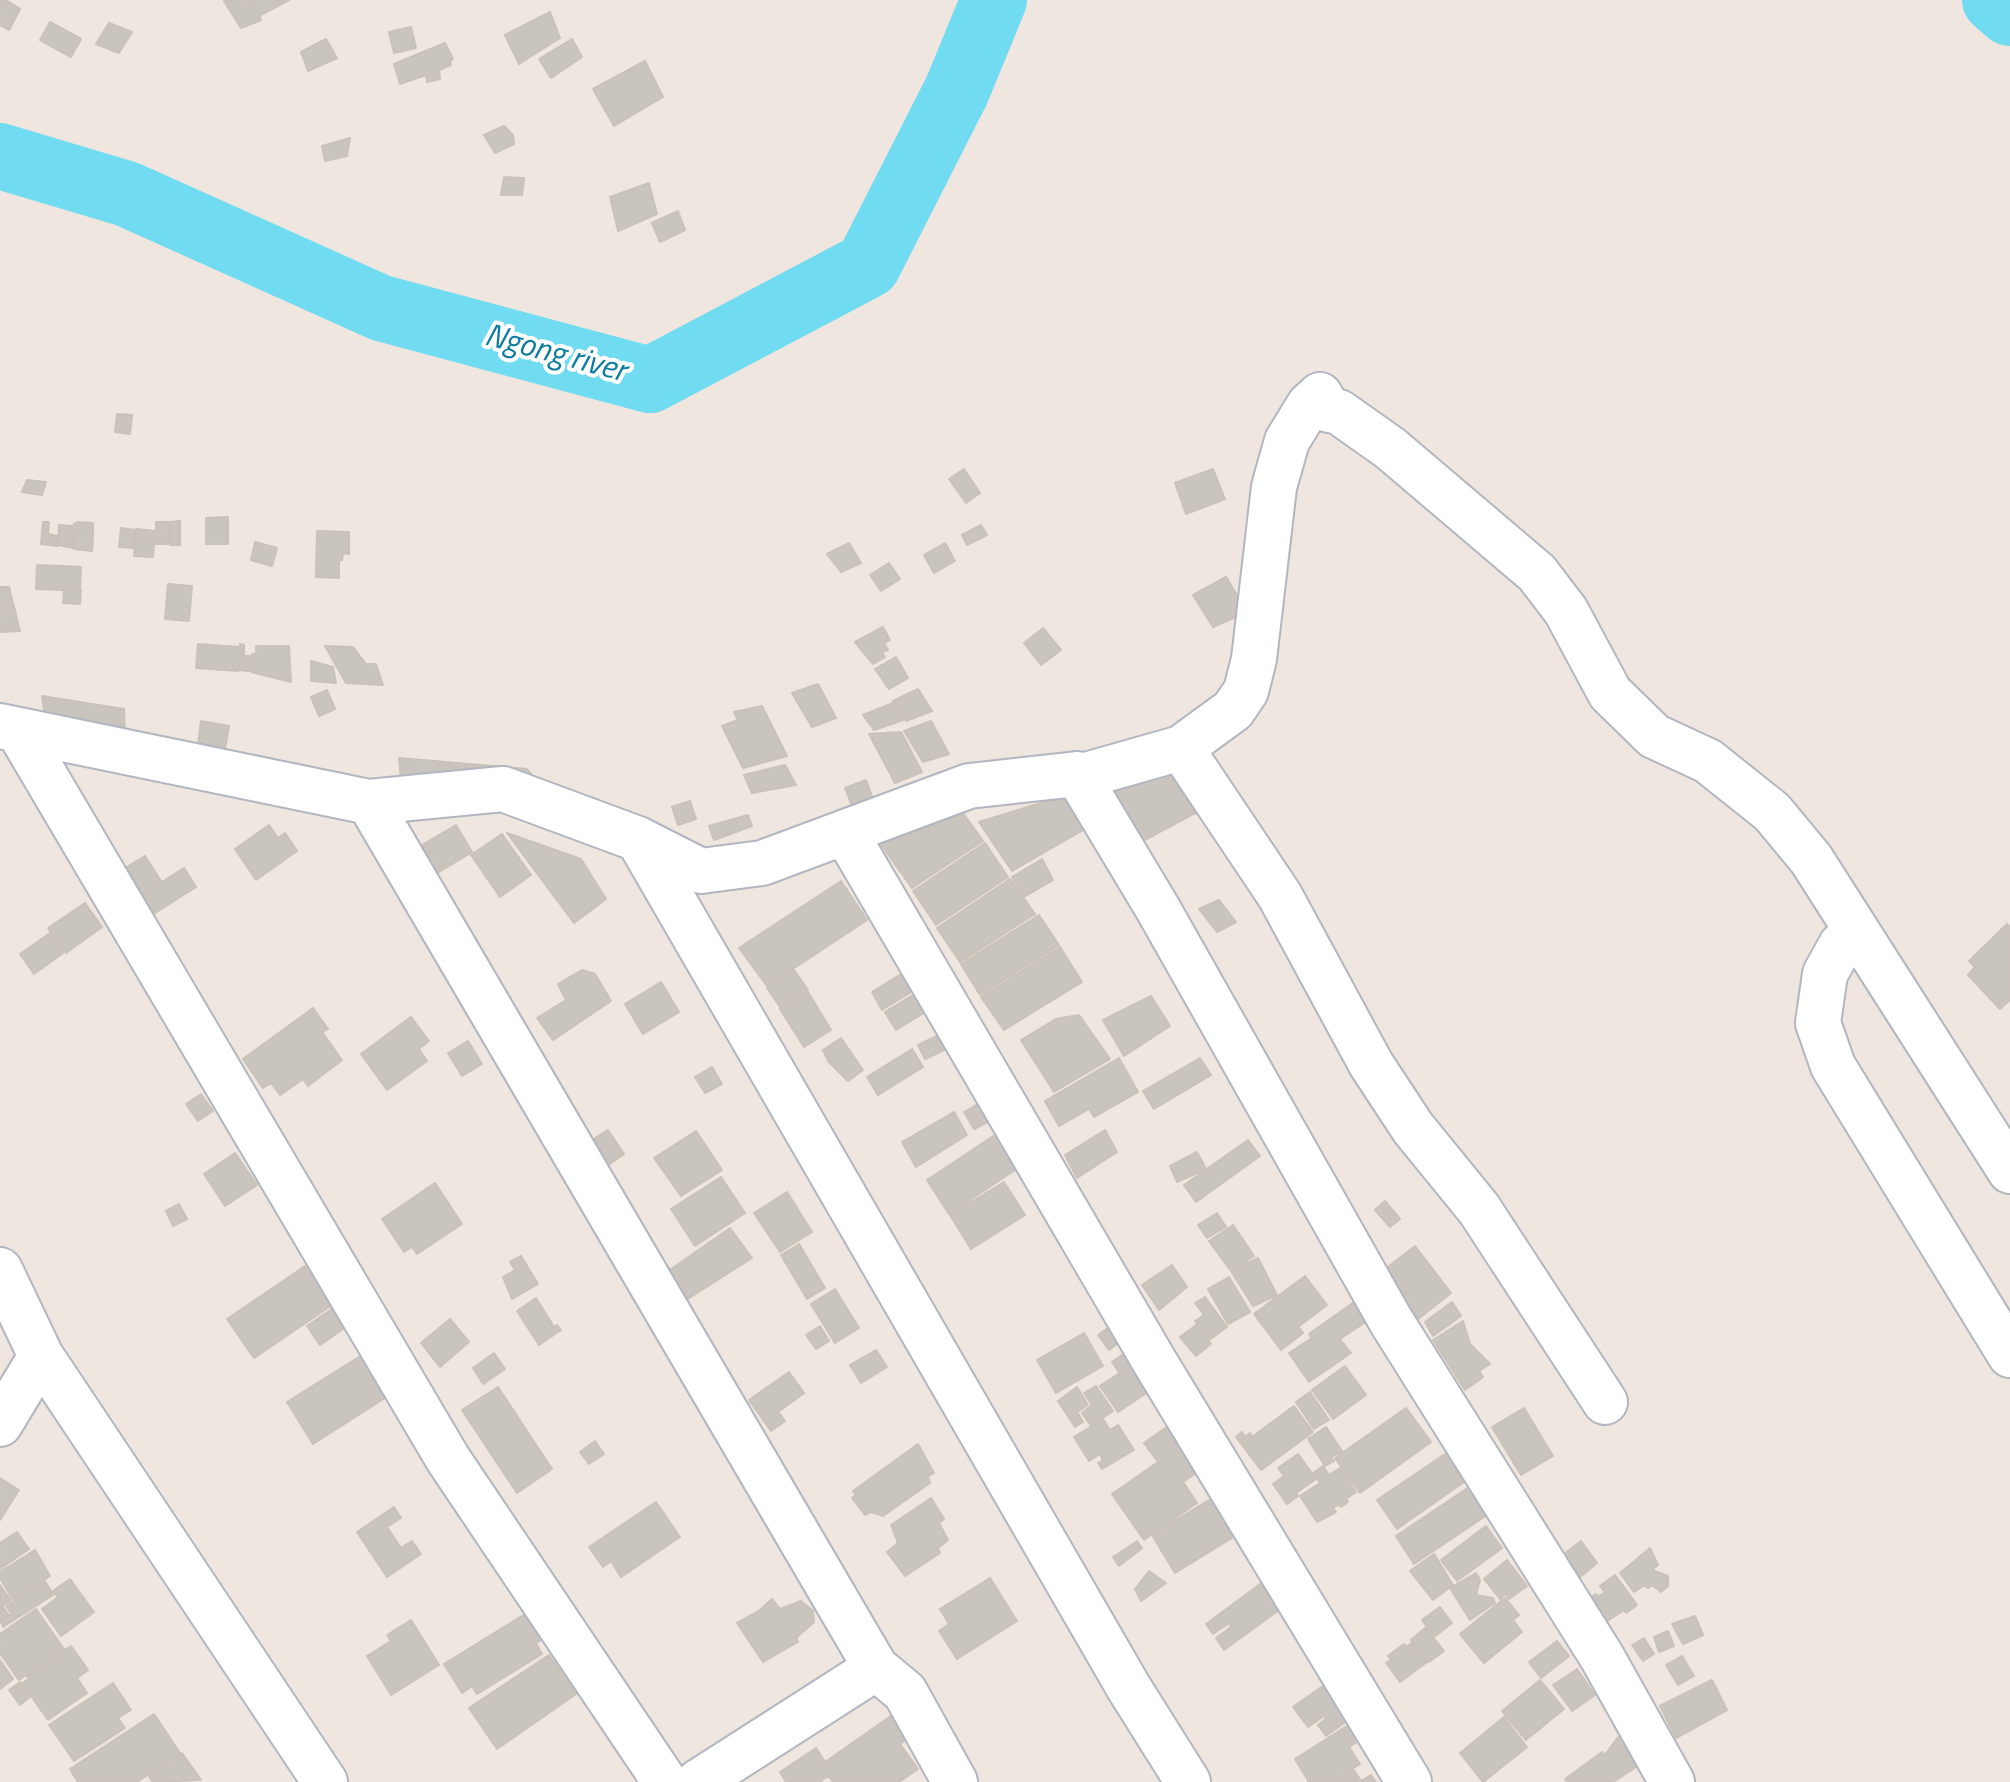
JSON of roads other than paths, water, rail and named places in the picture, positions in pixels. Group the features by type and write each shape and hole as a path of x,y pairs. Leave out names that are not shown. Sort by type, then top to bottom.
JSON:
{"street":[{"path":"9,728 369,802 503,789 638,839 701,871 762,863 969,786 1086,775 1181,748 1233,710 1246,691 1254,659 1274,487 1287,441 1309,405 1320,395 1329,410 1339,412 1390,448 1537,573 1566,611 1610,693 1654,736 1708,761 1772,812 1811,859 2010,1171"},
{"path":"9,728 448,1459 665,1782"},
{"path":"1181,748 1280,896 1371,1064 1413,1128 1479,1209 1605,1402"},
{"path":"1077,774 1158,909 1391,1321 1594,1644 1672,1782"},
{"path":"369,802 876,1668 905,1692 955,1782"},
{"path":"845,832 1153,1359 1409,1782"},
{"path":"638,839 1121,1674 1188,1782"},
{"path":"1841,945 1825,974 1818,1023 1833,1066 2010,1355"},
{"path":"0,1270 41,1356 325,1782"},
{"path":"0,1424 41,1356"},
{"path":"698,1782 876,1668"}],"waterway":[{"name":"Ngong river","path":"0,156 127,194 381,308 650,380 868,265 957,90 994,0"},
{"name":"Ngong river","path":"1995,0 2010,13"}]}
